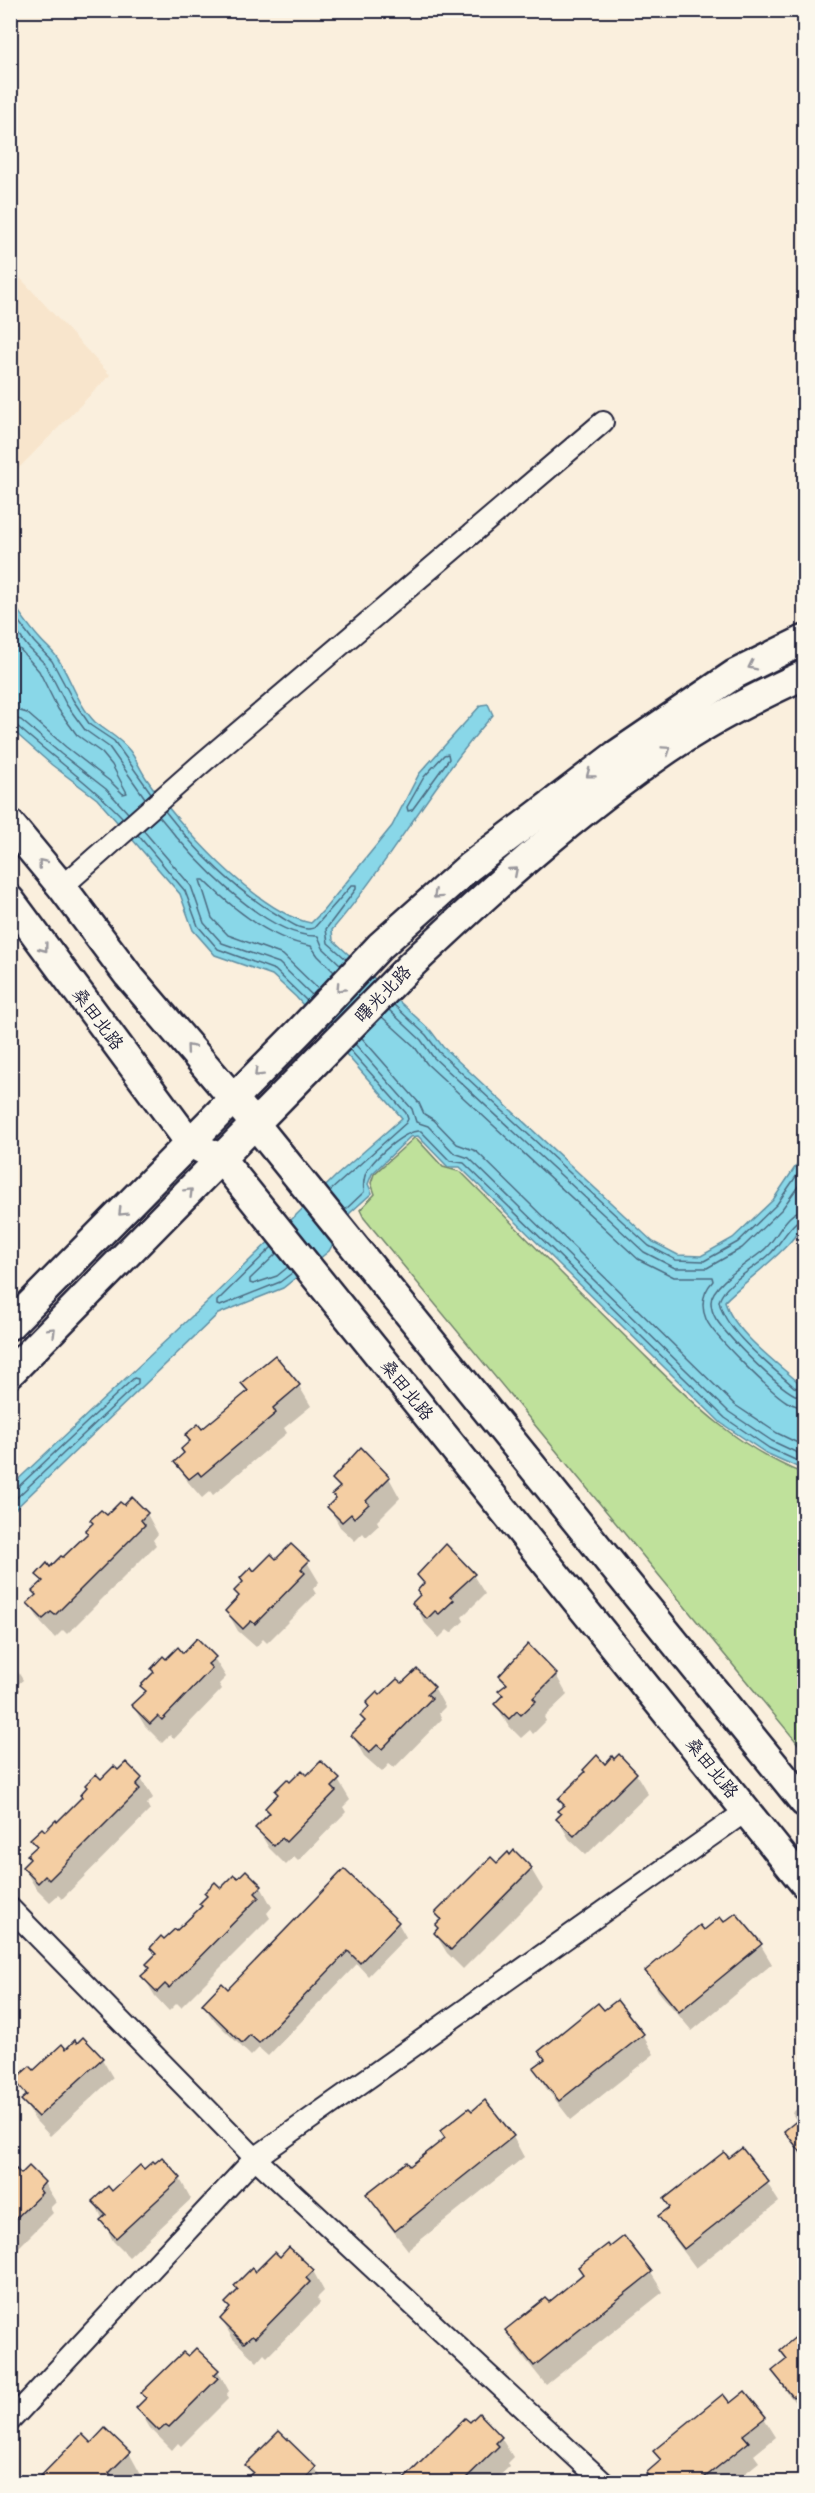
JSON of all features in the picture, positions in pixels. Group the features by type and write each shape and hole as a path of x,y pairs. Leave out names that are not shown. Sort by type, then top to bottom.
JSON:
{"main road":[{"name":"曙光北路","path":"10,1325 300,1031 380,946 469,867 616,755 735,674 804,640"},
{"name":"曙光北路","path":"10,1373 409,967 470,910 582,812 669,748 759,696 804,675"},
{"path":"10,824 62,887 129,975 255,1124 804,1802"},
{"name":"桑田北路","path":"15,917 190,1143 221,1159 804,1883"}],"street":[{"path":"62,887 201,764 603,422"},
{"path":"10,2421 255,2158 746,1811"},
{"path":"10,1908 255,2158 603,2482"}],"shaded area":[{"path":"11,268 110,375 11,476"}],"green space":[{"path":"414,1138 443,1167 461,1172 691,1401 754,1449 804,1474 804,1751 364,1218 360,1210 375,1194 371,1183 374,1174"}],"water":[{"path":"10,599 32,630 56,656 89,715 126,746 160,797 197,841 219,863 266,902 289,915 311,923 392,826 419,774 481,705 488,704 493,715 451,767 373,877 332,930 333,940 431,1031 443,1047 653,1242 678,1255 701,1256 733,1238 773,1200 804,1154 806,1204 800,1229 781,1251 725,1301 729,1312 745,1334 804,1386 804,1470 766,1453 721,1423 460,1167 448,1167 418,1136 410,1137 372,1174 368,1184 372,1193 350,1213 329,1251 283,1288 218,1314 11,1513 11,1486 207,1302 336,1176 402,1118 296,997 272,975 215,955 193,930 180,894 97,799 52,765 11,729"}],"building":[{"path":"275,1355 300,1385 273,1408 276,1413 201,1476 198,1472 189,1479 174,1462 184,1453 181,1449 190,1441 185,1435 198,1424 202,1429 248,1391 241,1383"},
{"path":"361,1447 390,1477 366,1501 369,1504 354,1518 351,1514 342,1522 327,1507 336,1498 332,1494 340,1487 332,1479"},
{"path":"132,1497 148,1513 141,1520 145,1525 55,1615 51,1612 43,1619 27,1603 36,1595 32,1591 43,1581 36,1575 47,1563 50,1567 61,1556 63,1557 88,1533 85,1531 93,1523 90,1520 101,1510 107,1515 120,1502 124,1505"},
{"path":"291,1544 309,1561 301,1569 305,1573 255,1624 251,1621 243,1629 225,1611 239,1596 234,1591 243,1582 240,1578 251,1567 254,1571 271,1554 276,1559"},
{"path":"446,1544 475,1574 450,1597 454,1600 439,1614 435,1611 427,1619 412,1603 420,1595 417,1591 424,1583 417,1575"},
{"path":"197,1638 216,1657 208,1664 212,1668 162,1720 158,1716 150,1724 131,1705 146,1691 140,1686 154,1672 151,1669 163,1656 166,1659 178,1647 183,1653"},
{"path":"528,1644 557,1674 533,1698 536,1701 521,1715 517,1711 509,1719 494,1704 503,1695 498,1691 507,1684 499,1676"},
{"path":"417,1669 435,1687 427,1694 432,1698 382,1749 377,1745 369,1753 351,1735 365,1721 360,1716 369,1707 366,1703 377,1692 380,1695 397,1679 402,1683"},
{"path":"619,1754 637,1773 574,1836 556,1819 561,1814 557,1811 564,1805 558,1799 585,1772 583,1770 597,1755 605,1764 612,1756 614,1759"},
{"path":"321,1761 340,1779 332,1787 336,1791 286,1842 282,1838 274,1846 255,1828 270,1813 265,1808 278,1794 275,1791 287,1779 290,1782 302,1770 307,1775"},
{"path":"126,1762 142,1778 136,1785 140,1789 49,1880 45,1876 38,1883 22,1867 30,1859 27,1855 37,1846 30,1839 42,1828 45,1831 56,1820 57,1822 82,1797 80,1795 87,1787 85,1785 96,1774 101,1779 114,1766 118,1770"},
{"path":"514,1850 532,1868 451,1950 434,1933 438,1928 435,1925 441,1919 435,1913 491,1857 497,1863 508,1852 510,1855"},
{"path":"344,1869 399,1922 360,1963 348,1951 259,2043 250,2035 242,2043 202,2004 222,1983 228,1989"},
{"path":"246,1870 262,1886 255,1893 259,1897 169,1988 165,1984 157,1992 141,1976 150,1968 146,1964 156,1954 150,1948 161,1936 164,1939 175,1929 177,1930 202,1906 199,1904 207,1896 204,1893 215,1882 221,1888 234,1875 238,1878"},
{"path":"736,1913 762,1944 679,2012 645,1971 700,1925 704,1930 720,1917 724,1922"},
{"path":"617,2000 644,2034 559,2101 533,2068 545,2059 539,2051 598,2003 604,2010"},
{"path":"83,2037 103,2058 38,2117 21,2100 27,2095 14,2080 30,2066 34,2070 62,2044 66,2049 75,2040 77,2043"},
{"path":"485,2100 514,2136 395,2231 366,2194 407,2162 410,2166 445,2138 440,2131 469,2108 472,2111"},
{"path":"804,2115 804,2156 784,2131"},
{"path":"742,2148 769,2182 684,2249 658,2216 670,2207 664,2199 724,2152 729,2158"},
{"path":"162,2157 181,2178 116,2238 100,2220 106,2215 92,2201 108,2186 112,2191 140,2165 144,2169"},
{"path":"10,2163 21,2174 29,2166 45,2182 39,2189 42,2193 10,2224"},
{"path":"624,2236 652,2272 534,2366 505,2330 545,2298 549,2302 583,2274 578,2267 608,2244 610,2247"},
{"path":"289,2247 314,2270 306,2278 310,2282 255,2338 252,2336 244,2343 220,2319 230,2308 225,2303 238,2290 234,2286 252,2268 255,2272 275,2252 280,2257"},
{"path":"804,2330 804,2388 793,2397 772,2371 787,2359 780,2350"},
{"path":"196,2348 219,2370 214,2375 218,2378 169,2427 166,2425 159,2431 136,2408 146,2398 141,2393 183,2352 188,2356"},
{"path":"745,2391 766,2417 743,2435 749,2442 699,2482 654,2482 646,2473 661,2460 653,2451 723,2394 730,2403"},
{"path":"479,2413 502,2437 496,2443 499,2446 462,2482 401,2482 465,2418 470,2422"},
{"path":"105,2428 130,2452 109,2473 119,2482 35,2482 82,2434 91,2443"},
{"path":"279,2431 316,2467 302,2482 243,2482 253,2472 245,2465"}]}
